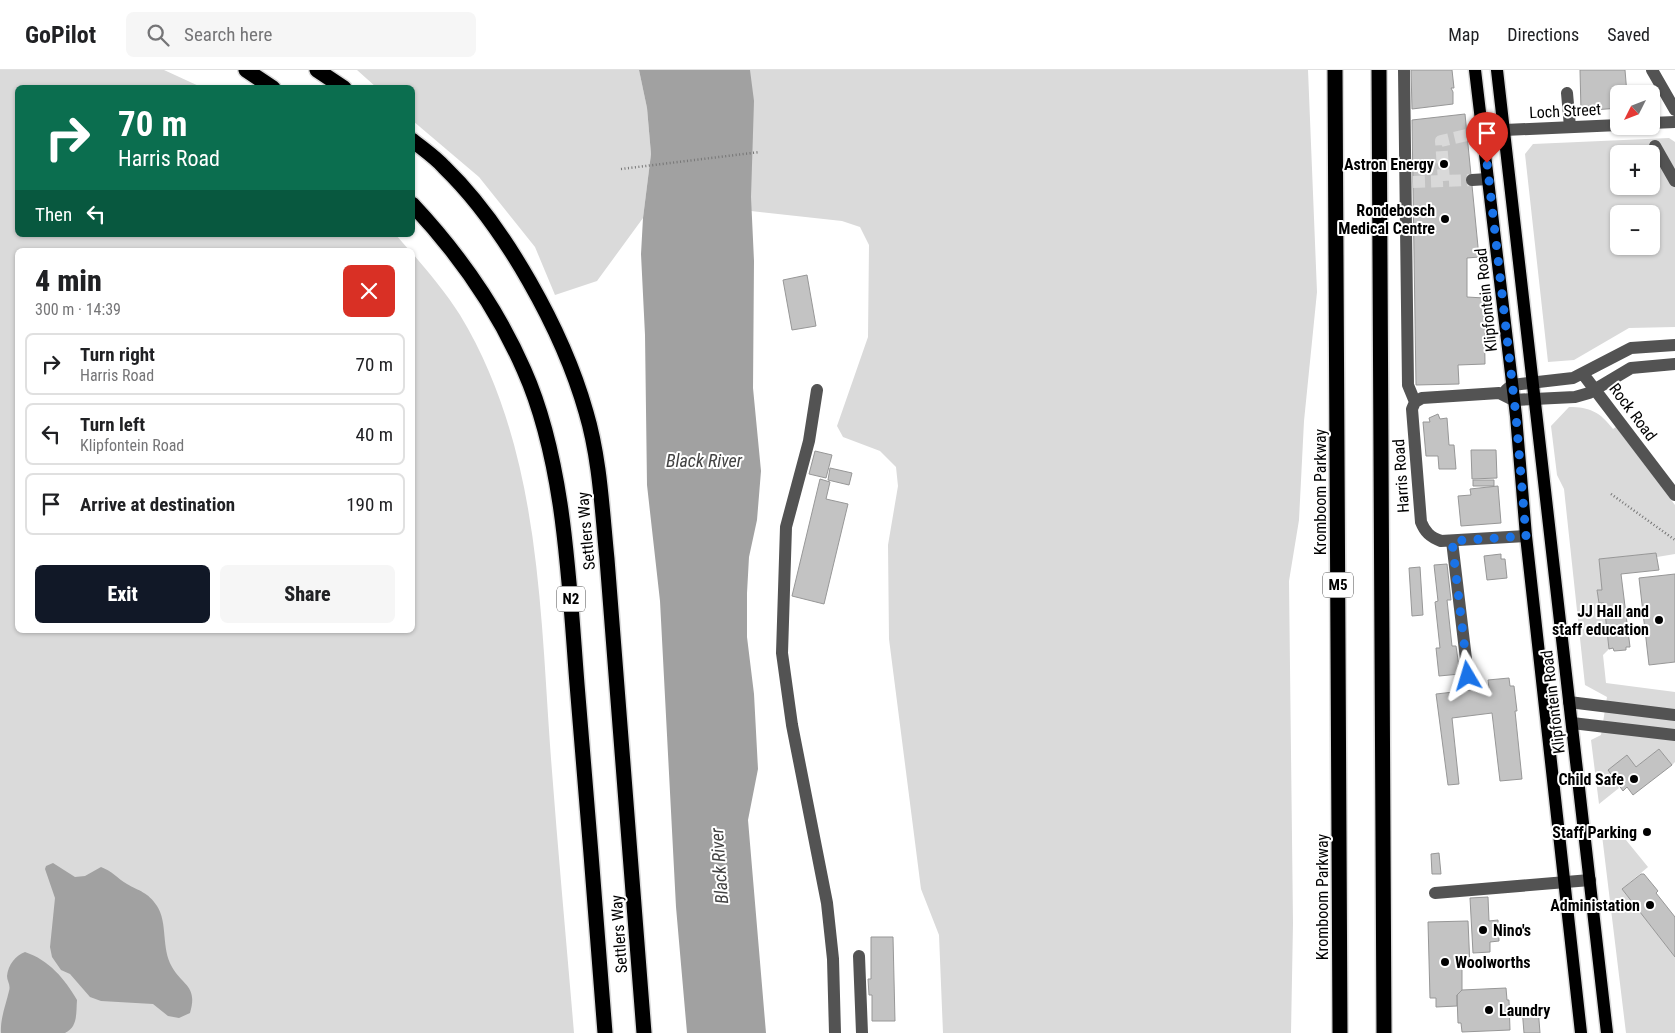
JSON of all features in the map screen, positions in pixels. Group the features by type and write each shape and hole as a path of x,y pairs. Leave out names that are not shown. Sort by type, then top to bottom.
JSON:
{"highway":[{"path":"246,70 268,85"},
{"path":"317,70 340,85"},
{"name":"Kromboom Parkway","path":"1335,70 1340,1033"},
{"path":"1379,70 1384,1033"},
{"name":"Settlers Way","path":"415,143 445,168 497,229 534,289 564,349 586,413 599,482 607,559 644,1033"},
{"name":"Settlers Way","path":"415,207 459,257 494,311 525,371 543,424 559,502 569,581 605,1033"}],"main road":[{"name":"Klipfontein Road","path":"1476,70 1512,385 1526,536 1581,1033"},
{"name":"Klipfontein Road","path":"1497,70 1607,1033"}],"street":[{"path":"1404,70 1403,117 1409,182 1406,212 1408,385 1415,402 1422,398 1502,394 1513,400 1575,397 1595,389 1631,368 1675,364"},
{"path":"1652,70 1675,110"},
{"path":"1567,93 1570,127"},
{"path":"1660,123 1675,122"},
{"name":"Loch Street","path":"1483,131 1610,125"},
{"path":"1660,155 1675,181"},
{"path":"1472,180 1488,178"},
{"path":"1502,394 1512,385 1573,378 1631,348 1675,345"},
{"path":"1657,346 1660,365"},
{"name":"Rock Road","path":"1583,374 1675,495"},
{"path":"817,390 809,441 786,527 782,653 794,735 827,902 833,959 836,1033"},
{"name":"Harris Road","path":"1415,402 1412,409 1421,522 1424,531 1432,537 1452,541 1526,536"},
{"path":"1452,541 1468,676"},
{"path":"1569,702 1675,715"},
{"path":"1572,723 1675,735"},
{"path":"1435,893 1590,880"},
{"path":"858,956 862,1033"}],"path":[{"path":"621,169 760,152"},
{"path":"1611,494 1675,540"}],"shaded area":[{"path":"0,70 164,70 197,85 15,85 15,237 398,237 407,248 15,248 15,633 415,633 415,256 455,307 486,365 506,416 520,469 538,579 574,1033 0,1033"},
{"path":"357,70 639,70 647,108 651,154 643,218 597,281 555,295 535,247 479,177 415,123 415,85 374,85"},
{"path":"750,70 1308,70 1317,292 1304,421 1299,520 1289,581 1293,923 1291,1033 943,1033 939,935 921,889 889,639 888,545 898,486 896,467 880,451 843,437 837,426 868,337 869,245 860,227 842,221 751,211"},
{"path":"1669,138 1675,142 1675,327 1629,328 1574,360 1548,362 1525,154 1533,144"},
{"path":"1569,407 1589,409 1604,418 1613,429 1616,427 1675,505 1675,554 1657,557 1656,553 1599,559 1602,590 1597,591 1599,603 1604,603 1609,649 1603,655 1606,683 1675,692 1675,762 1672,765 1659,749 1636,767 1627,756 1608,770 1619,788 1599,804 1591,740 1601,735 1607,697 1585,685 1564,489 1557,475 1551,426"},
{"path":"1601,827 1608,835 1617,829 1648,867 1622,889 1675,957 1675,1033 1626,1033"}],"water":[{"name":"Black River","path":"639,70 750,70 754,101 751,197 754,261 753,388 761,471 757,520 749,557 747,593 747,637 754,694 758,769 748,820 766,1033 687,1033 676,907 660,601 647,485 645,335 641,254 643,218 651,154 647,108"},
{"path":"53,863 75,877 85,876 101,867 143,892 154,901 162,920 169,960 176,973 191,992 192,1004 190,1013 179,1018 168,1016 153,1004 101,1001 90,997 70,974 61,970 52,957 50,947 55,898 45,869 46,866"},
{"path":"25,952 34,955 56,971 77,1000 74,1023 65,1033 1,1033 2,1017 9,989 7,978 9,968 19,955"}],"building":[{"path":"1411,70 1452,70 1454,88 1451,88 1453,104 1412,109"},
{"path":"1580,70 1625,70 1626,85 1610,85 1610,109 1581,111"},
{"name":"Rondebosch Medical Centre","path":"1465,114 1479,257 1467,258 1467,297 1484,298 1485,364 1458,365 1459,384 1416,385 1412,120"},
{"path":"807,275 816,326 792,330 783,280"},
{"path":"1438,414 1440,419 1447,418 1449,445 1454,445 1456,469 1439,469 1438,456 1426,456 1423,422 1430,422 1429,418"},
{"path":"1471,450 1496,450 1497,478 1472,479"},
{"path":"815,451 832,455 826,478 809,474"},
{"path":"830,468 852,473 849,485 828,480"},
{"path":"820,479 830,482 826,499 848,504 824,604 792,596"},
{"path":"1473,480 1494,480 1494,486 1473,486"},
{"path":"1498,486 1501,523 1461,526 1458,496 1471,495 1470,489"},
{"path":"1656,553 1659,570 1621,574 1630,647 1626,647 1626,650 1614,651 1613,648 1609,649 1604,603 1599,603 1597,590 1602,590 1599,559"},
{"path":"1501,554 1501,559 1505,559 1507,578 1487,580 1484,556"},
{"path":"1447,564 1451,600 1447,600 1452,646 1456,646 1460,674 1439,676 1436,648 1440,648 1435,602 1438,601 1434,565"},
{"path":"1420,567 1423,615 1412,616 1409,568"},
{"name":"JJ Hall and staff education","path":"1675,574 1675,662 1649,665 1639,578"},
{"path":"1509,678 1510,686 1514,686 1522,779 1500,781 1492,713 1452,718 1459,784 1448,785 1436,694 1489,688 1488,680"},
{"name":"Child Safe","path":"1659,749 1672,765 1633,795 1627,787 1623,791 1608,770 1627,755 1636,767"},
{"path":"1439,853 1441,874 1432,874 1431,854"},
{"name":"Administation","path":"1641,874 1644,874 1658,891 1656,893 1675,917 1675,957 1622,889"},
{"path":"1488,897 1489,921 1498,920 1499,941 1490,942 1490,952 1473,953 1470,898"},
{"path":"1468,921 1470,967 1462,968 1462,990 1457,995 1457,1006 1436,1007 1436,998 1430,998 1428,922"},
{"path":"871,937 893,937 895,1021 872,1021 872,995 869,995 868,979 871,979"},
{"path":"1506,988 1507,1000 1509,1000 1510,1030 1462,1032 1461,1023 1458,1023 1457,995 1462,990"},
{"path":"1538,1007 1540,1033 1524,1033 1522,1008"}],"tunnel":[{"path":"1444,181 1441,141 1467,135"},
{"path":"1413,182 1472,180"}],"place":[{"name":"Astron Energy","path":"1444,164"},
{"name":"Rondebosch Medical Centre","path":"1445,219"},
{"name":"JJ Hall and staff education","path":"1659,620"},
{"name":"Child Safe","path":"1634,779"},
{"name":"Staff Parking","path":"1647,832"},
{"name":"Administation","path":"1650,905"},
{"name":"Nino's","path":"1483,930"},
{"name":"Woolworths","path":"1445,962"},
{"name":"Laundry","path":"1489,1010"}],"route":[{"path":"1468,676 1452,541 1526,536 1516,416 1506,342 1487,163"}]}
